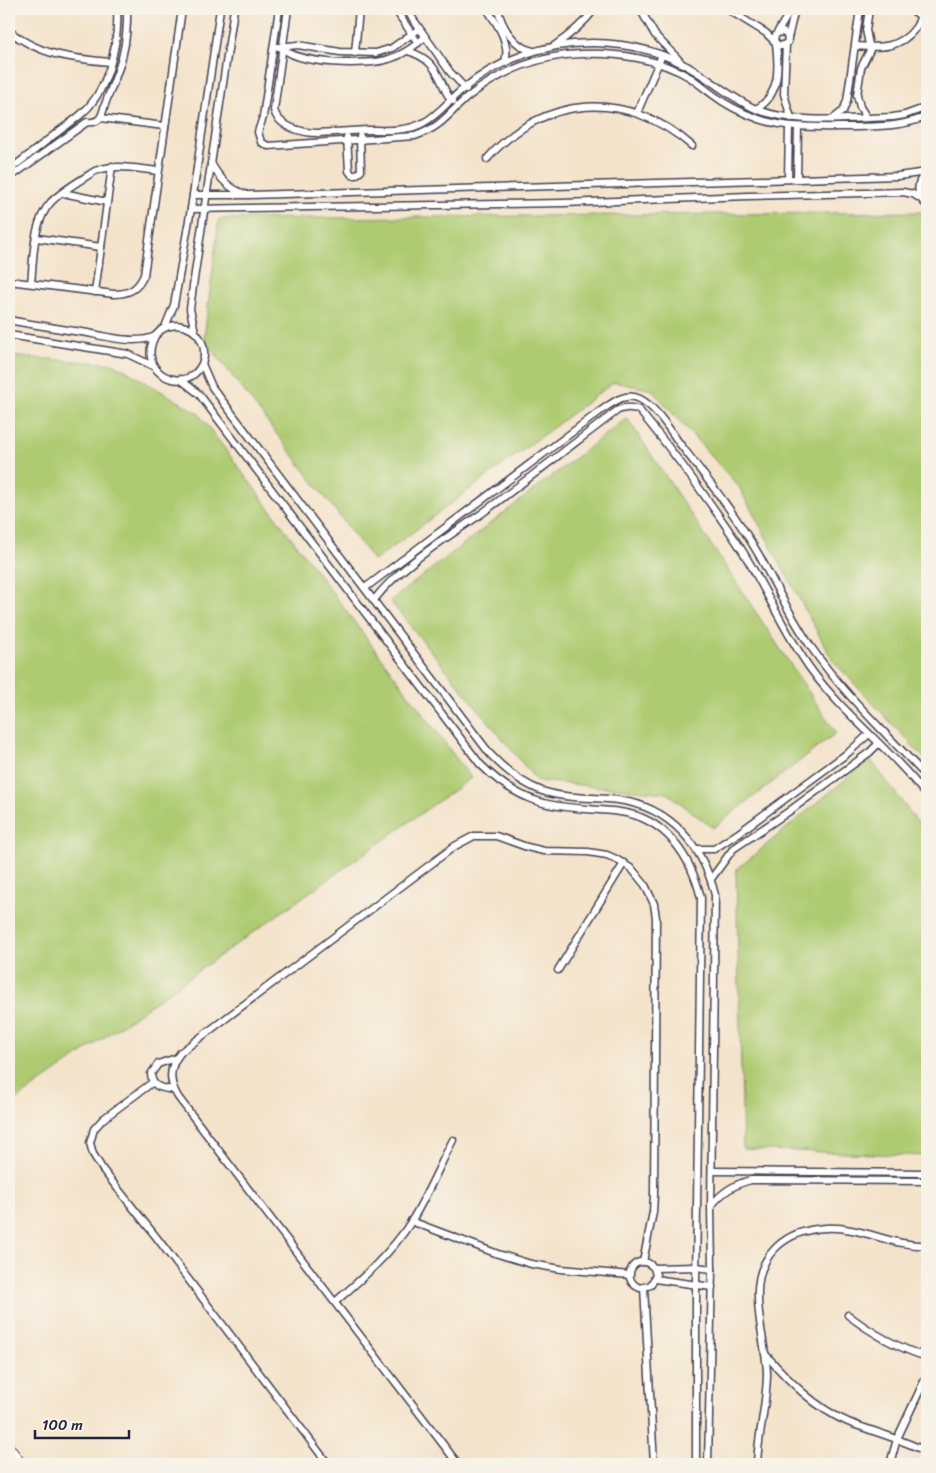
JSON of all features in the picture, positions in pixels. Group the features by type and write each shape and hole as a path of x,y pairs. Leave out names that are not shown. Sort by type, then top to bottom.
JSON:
{"main road":[{"path":"9,1448 21,1464"}],"street":[{"path":"9,170 82,115 95,100 110,62 118,31 117,9"},
{"path":"101,118 105,102 121,64 126,41 127,9"},
{"path":"9,281 124,294 133,291 140,284 144,275 182,9"},
{"path":"165,328 174,305 191,209 220,9"},
{"path":"195,332 190,309 234,9"},
{"path":"280,9 263,117 258,135 261,142 268,146 401,138 428,131 440,124 468,97 506,72 535,61 573,54 626,57 657,64 691,78 720,100 738,110 758,119 789,126 889,126 907,123 927,116"},
{"path":"277,118 274,110 274,100 288,9"},
{"path":"355,53 359,9"},
{"path":"396,9 418,43"},
{"path":"406,9 450,72 465,87 468,97"},
{"path":"487,9 505,42 507,49 505,62"},
{"path":"498,9 514,41 524,48 534,51"},
{"path":"552,47 574,31 595,9"},
{"path":"640,9 655,35 684,65"},
{"path":"727,9 766,33 780,46 787,41"},
{"path":"756,109 767,102 774,91 777,65 775,36 786,18 788,9"},
{"path":"791,118 784,94 787,41 795,9"},
{"path":"834,118 840,114 846,105 860,9"},
{"path":"867,118 860,107 857,95 861,68 869,54 870,47 866,30 869,9"},
{"path":"855,46 887,47 897,44 914,29 927,21 910,9"},
{"path":"914,29 923,9"},
{"path":"274,46 298,45 355,53 376,53 396,46 419,29"},
{"path":"9,31 24,42 60,56 110,62"},
{"path":"777,34 785,33 787,41"},
{"path":"282,47 291,55 300,58 349,63 388,60 408,51 425,37"},
{"path":"263,117 277,118 303,132 411,128 433,117 465,87 505,62 534,51 581,44 630,46 662,55 700,74 738,101 756,109 791,118 867,118 905,115 927,107"},
{"path":"408,51 420,54 428,60 451,100 462,104"},
{"path":"637,113 662,55"},
{"path":"487,159 517,130 541,117 554,112 596,106 637,113 666,126 692,146"},
{"path":"82,115 87,122"},
{"path":"9,178 87,122 95,122 101,118 164,126"},
{"path":"814,119 814,127"},
{"path":"788,179 789,126"},
{"path":"796,179 798,127"},
{"path":"346,131 349,171 354,175 358,175 361,171 359,130"},
{"path":"211,163 222,180 235,190 249,195"},
{"path":"31,283 39,224 44,212 52,202 95,171 112,166 158,172"},
{"path":"95,292 112,166"},
{"path":"193,195 249,195 898,176 927,172"},
{"path":"921,199 918,186 920,180 927,172"},
{"path":"191,209 564,203 903,192 913,194 927,205"},
{"path":"63,193 108,202"},
{"path":"37,238 101,247"},
{"path":"9,320 127,340 155,336 165,328 178,325 190,328 203,343 204,357 202,364 193,374 180,379"},
{"path":"9,335 128,354 153,366 165,376 180,379 199,394 474,756 493,777 524,797 542,803 622,812 640,817 658,827 674,841 687,858 696,878 701,898 696,1267 696,1464"},
{"path":"153,366 150,350 155,336"},
{"path":"202,364 212,387 501,766 528,785 560,795 621,801 645,806 671,822 682,832 697,849 711,879 715,895 711,1206 712,1287 708,1464"},
{"path":"365,588 599,412 621,398 638,398 655,411 725,501 759,555 793,619 812,648 843,687 927,778"},
{"path":"374,600 390,582 422,556 506,496 618,410 624,408 639,410 661,436 718,513 740,548 792,642 813,672 849,715 910,774 927,796"},
{"path":"697,849 714,849 733,837 849,752 869,734"},
{"path":"711,879 733,849 788,812 870,752 878,744"},
{"path":"173,1090 158,1088 153,1082 151,1074 154,1067 176,1058 188,1047 467,838 481,835 496,836 527,848 544,851 606,855 624,863 639,876 654,904 656,918 654,1195 653,1212 643,1262"},
{"path":"558,970 624,863"},
{"path":"176,1058 171,1073 173,1090 458,1464"},
{"path":"153,1082 103,1119 94,1129 90,1143 93,1154 103,1170 157,1238 328,1464"},
{"path":"335,1302 382,1260 412,1221 453,1140"},
{"path":"712,1171 927,1173"},
{"path":"711,1206 728,1190 751,1180 927,1181"},
{"path":"412,1221 498,1254 531,1264 561,1269 630,1275"},
{"path":"756,1464 766,1406 767,1371 758,1288 763,1265 776,1246 787,1239 812,1229 838,1228 864,1232 892,1242 927,1245"},
{"path":"637,1263 649,1263 654,1268 655,1279 651,1285 644,1288 634,1284 630,1275 632,1267 637,1263"},
{"path":"654,1268 696,1267 712,1269"},
{"path":"655,1279 712,1287"},
{"path":"644,1288 654,1464"},
{"path":"848,1315 880,1338 927,1357"},
{"path":"765,1354 794,1385 828,1411 846,1421 927,1452"},
{"path":"890,1464 897,1439 927,1375"}],"green space":[{"path":"923,212 927,225 927,764 924,758 833,661 739,487 652,390 614,382 374,561 204,339 219,219"},
{"path":"9,356 115,364 198,413 471,778 9,1105"},
{"path":"627,418 836,733 713,828 667,793 537,781 390,601"},
{"path":"870,759 927,835 927,1156 743,1149 736,870"}]}
